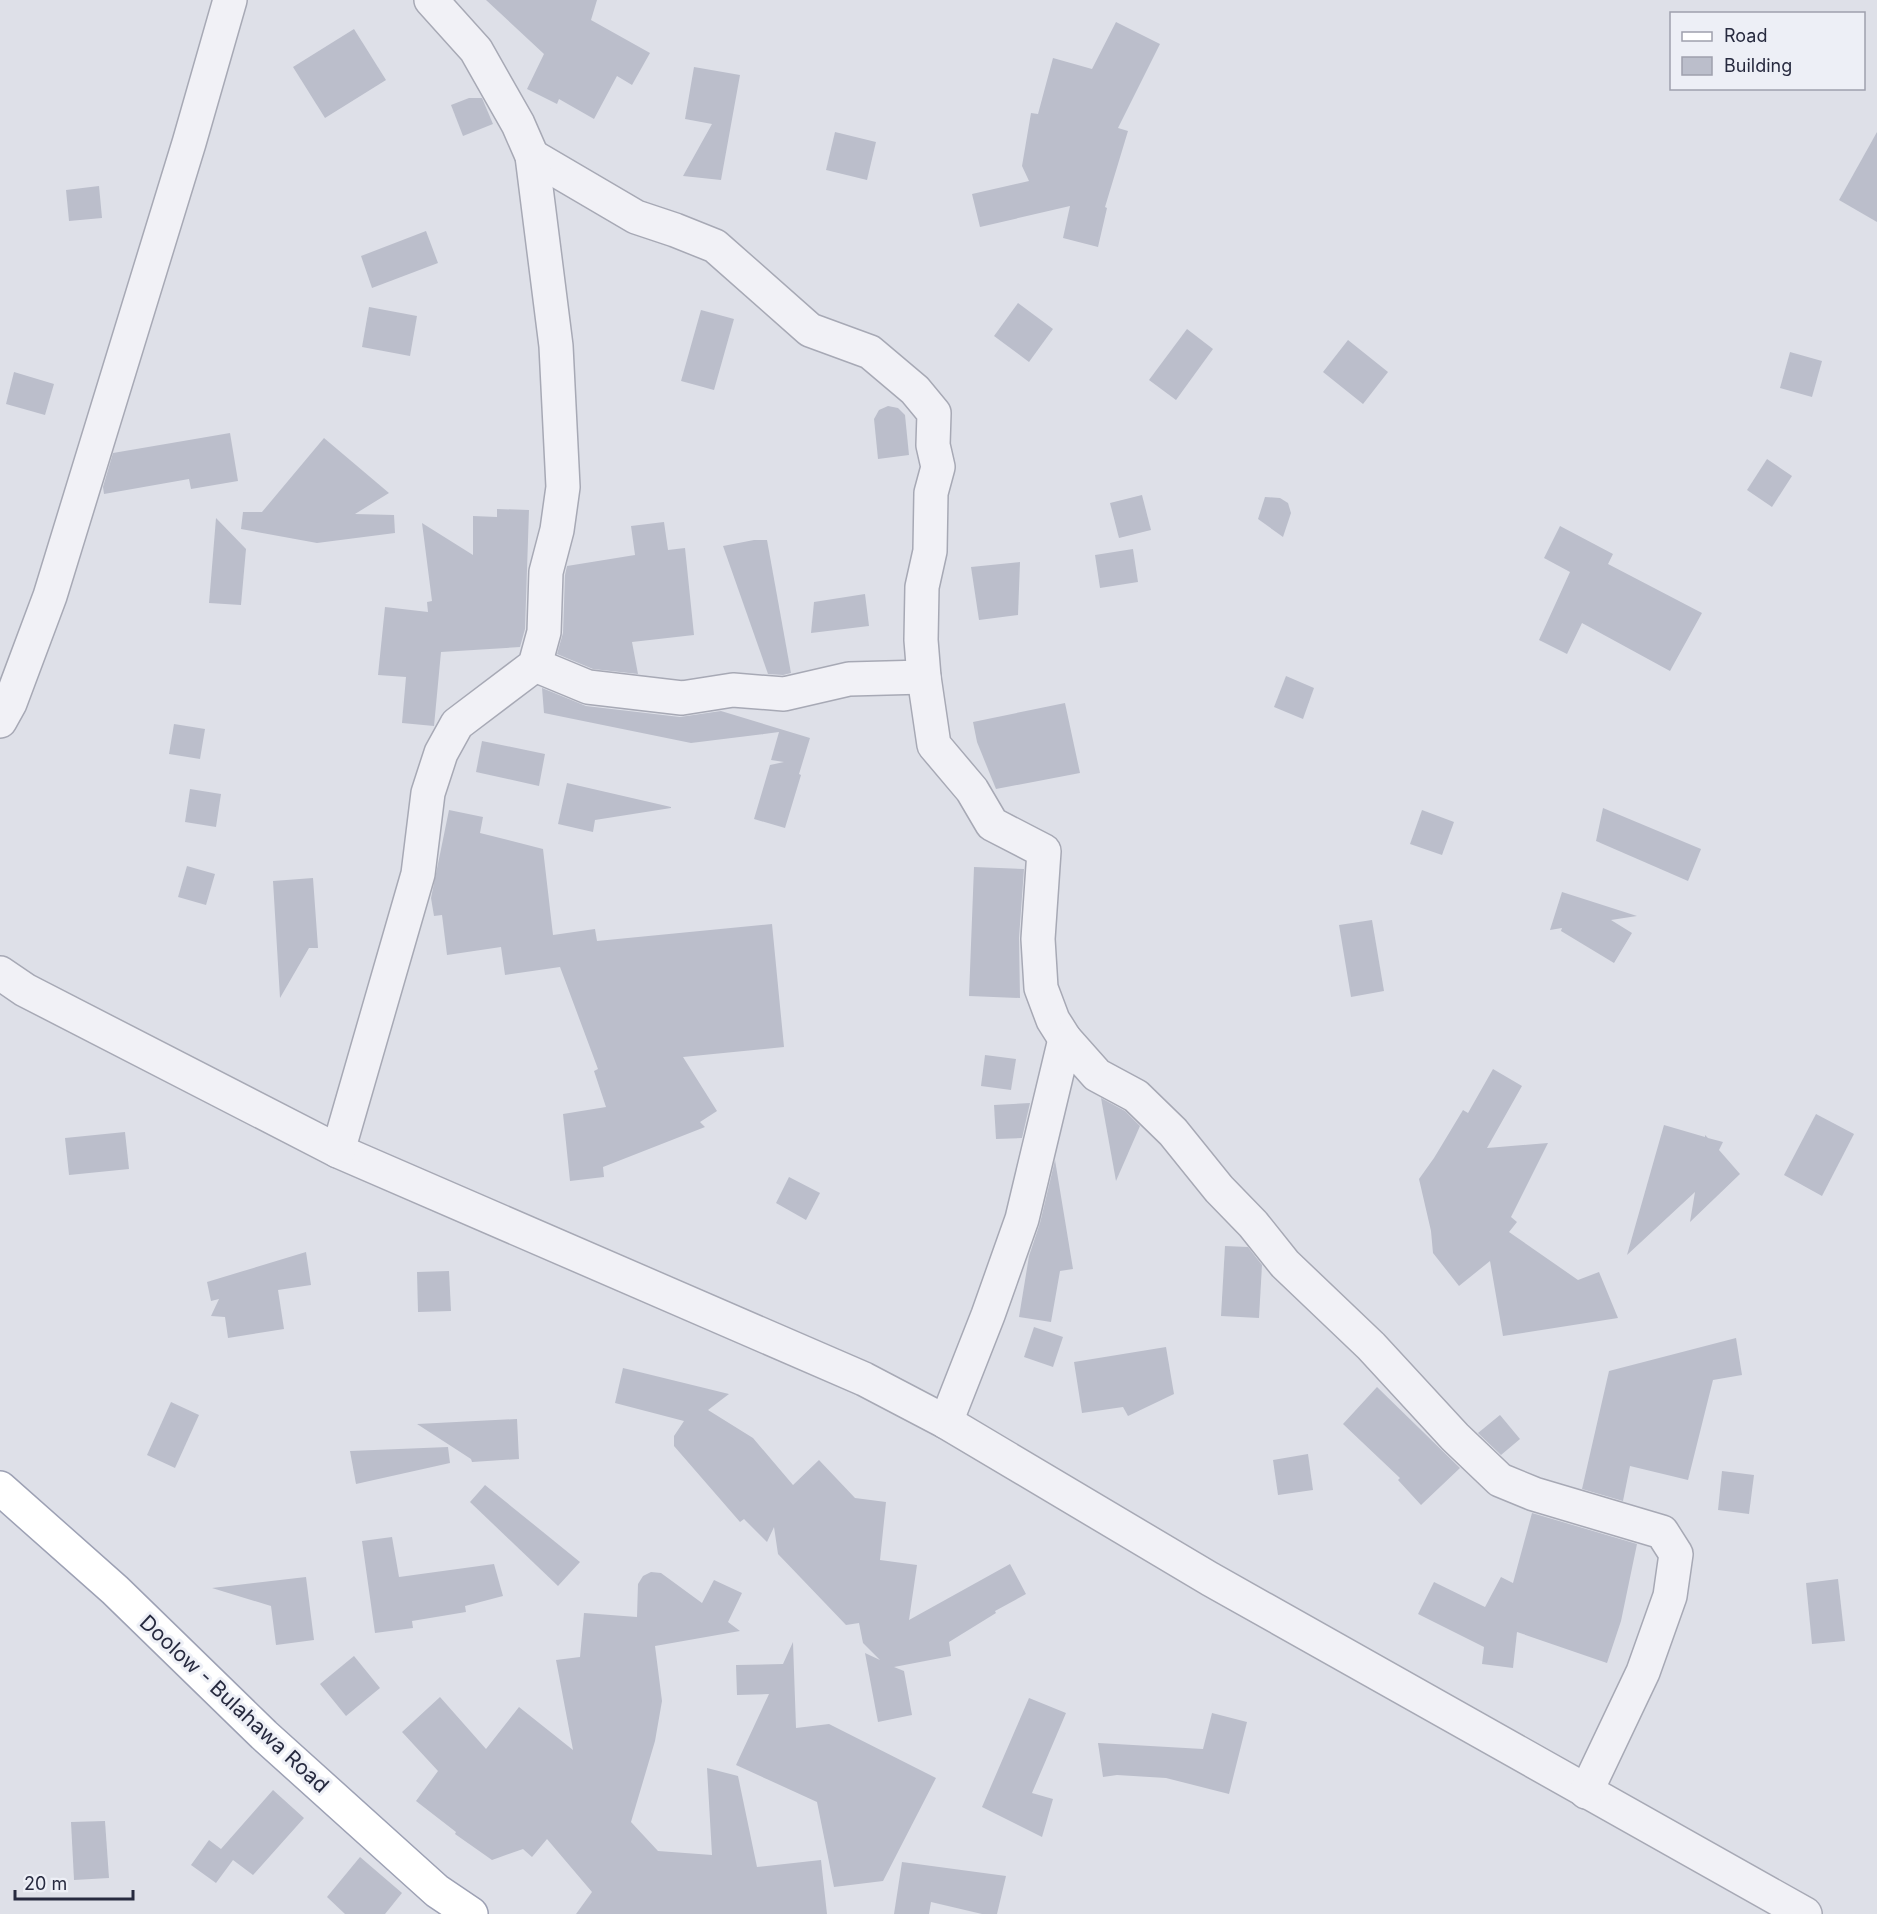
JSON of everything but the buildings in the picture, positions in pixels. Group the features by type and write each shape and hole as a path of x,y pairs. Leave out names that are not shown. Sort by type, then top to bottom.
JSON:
{"main road":[{"name":"Doolow - Bulahawa Road","path":"0,1488 115,1590 281,1751 437,1891 471,1914"}],"street":[{"path":"0,721 10,703 50,596 189,143 230,0"},
{"path":"338,1150 418,874 428,793 441,753 457,724 535,665 544,633 546,572 557,530 563,487 556,346 532,156 518,124 476,50 431,0"},
{"path":"532,156 636,217 715,246 810,330 870,352 915,390 934,413 933,445 938,467 931,494 930,551 922,587 924,676 934,745 972,790 992,824 1044,851 1038,939 1041,988 1053,1020 1065,1039 1097,1075 1136,1096 1173,1132 1219,1190 1252,1224 1285,1264 1371,1346 1455,1437 1500,1480 1534,1494 1662,1532 1676,1554 1670,1596 1643,1672 1586,1792"},
{"path":"535,665 588,687 682,698 733,690 784,694 849,679 924,676"},
{"path":"0,973 25,990 338,1150 864,1379 946,1422 1220,1585 1805,1914"},
{"path":"946,1422 1022,1220 1065,1039"}]}
